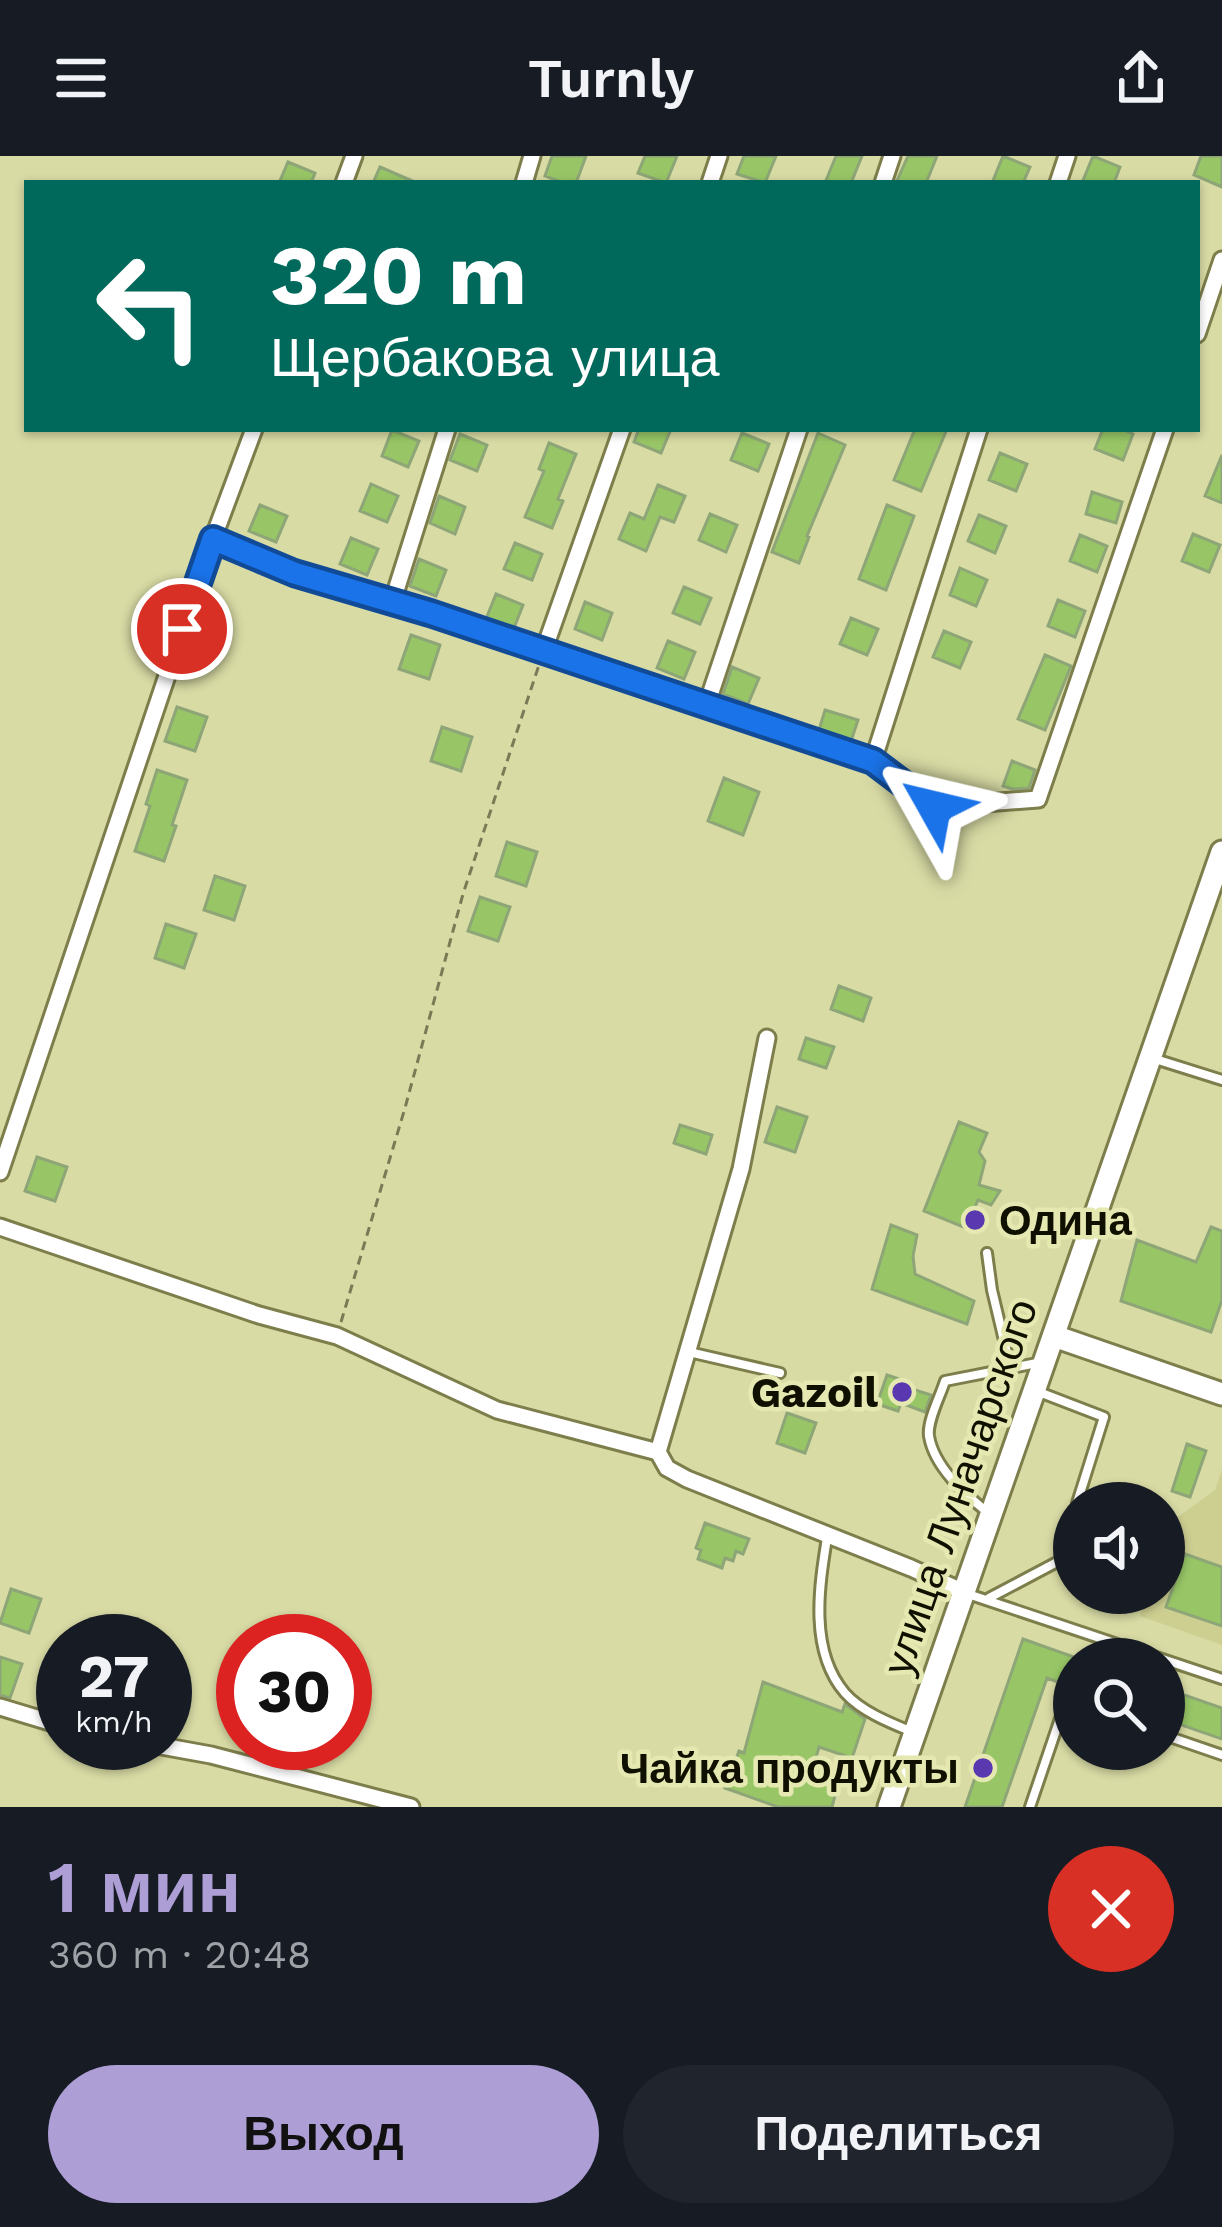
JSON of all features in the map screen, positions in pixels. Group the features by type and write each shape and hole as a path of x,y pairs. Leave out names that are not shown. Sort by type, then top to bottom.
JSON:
{"main road":[{"name":"улица Луначарского","path":"890,1807 1220,865"},
{"path":"1054,1336 1222,1394"}],"street":[{"path":"1200,325 1222,260"},
{"path":"0,1172 253,432"},
{"path":"393,601 446,432"},
{"path":"544,650 621,432"},
{"path":"706,704 799,432"},
{"path":"873,761 978,432"},
{"path":"213,539 294,573 544,650 873,761 934,807 1038,800 1164,432"},
{"path":"767,1038 741,1169 658,1451 667,1468 687,1479 964,1592"},
{"path":"0,1227 259,1315 337,1336 497,1410 658,1451"},
{"path":"0,1707 36,1718"},
{"path":"192,1752 411,1807"}],"lane":[{"path":"1150,1058 1222,1080"},
{"path":"987,1252 1011,1370"},
{"path":"687,1352 779,1373"},
{"path":"991,1516 961,1491 936,1455 928,1433 945,1381 1044,1360"},
{"path":"1034,1390 1105,1417 1084,1482"},
{"path":"827,1536 818,1592 830,1668 846,1695 915,1733"},
{"path":"988,1598 1053,1564"},
{"path":"964,1592 1222,1679"},
{"path":"1030,1807 1053,1739"},
{"path":"1185,1742 1222,1755"}],"path":[{"path":"337,1336 463,895 544,650"}],"shaded area":[{"path":"1222,1469 1222,1645 1140,1616 1185,1614 1185,1512 1215,1490"}],"building":[{"path":"552,156 586,156 577,180 545,176"},
{"path":"645,156 677,156 667,180 638,173"},
{"path":"744,156 776,156 766,180 737,174"},
{"path":"836,156 862,156 852,180 826,180"},
{"path":"908,156 937,156 927,180 897,180"},
{"path":"1003,156 1030,167 1024,180 993,180"},
{"path":"1093,156 1120,167 1115,180 1083,180"},
{"path":"1201,156 1222,156 1222,187 1194,175"},
{"path":"288,162 315,173 312,180 280,180"},
{"path":"380,167 410,180 374,180"},
{"path":"391,432 419,441 408,467 382,456"},
{"path":"638,432 670,432 661,453 634,442"},
{"path":"914,432 946,432 921,491 894,480"},
{"path":"1102,432 1133,434 1123,460 1095,449"},
{"path":"742,433 769,444 758,471 731,460"},
{"path":"818,433 845,445 799,563 772,552"},
{"path":"460,434 487,445 477,471 450,460"},
{"path":"549,443 576,454 552,528 525,517 544,471 539,469"},
{"path":"1000,453 1027,464 1016,491 989,480"},
{"path":"1222,455 1222,503 1205,496"},
{"path":"371,484 398,496 387,522 360,511"},
{"path":"658,485 685,496 674,522 660,517 646,551 619,539 630,513 644,519"},
{"path":"1092,492 1122,502 1116,523 1086,514"},
{"path":"439,496 465,507 455,534 430,523"},
{"path":"260,505 287,516 276,542 249,531"},
{"path":"887,505 914,516 886,590 859,579"},
{"path":"710,514 737,525 726,552 699,540"},
{"path":"979,515 1006,526 995,553 968,541"},
{"path":"1193,534 1220,545 1209,572 1182,561"},
{"path":"1080,535 1107,546 1097,572 1070,561"},
{"path":"351,538 378,549 367,575 340,564"},
{"path":"515,543 542,554 532,580 504,569"},
{"path":"419,559 446,570 436,596 410,586"},
{"path":"960,568 987,580 976,606 950,595"},
{"path":"684,587 711,598 700,624 673,613"},
{"path":"496,594 523,605 514,628 486,619"},
{"path":"1058,600 1085,611 1075,637 1048,626"},
{"path":"585,602 612,613 602,640 575,629"},
{"path":"851,618 878,629 867,655 840,644"},
{"path":"944,631 971,642 960,668 933,657"},
{"path":"411,635 440,645 429,679 399,669"},
{"path":"668,641 695,652 684,679 657,668"},
{"path":"1045,655 1071,666 1045,730 1018,719"},
{"path":"732,667 759,678 748,704 723,694"},
{"path":"177,707 207,717 195,751 165,741"},
{"path":"825,710 858,720 851,741 819,730"},
{"path":"442,727 472,737 461,771 431,761"},
{"path":"1012,761 1035,770 1029,788 1003,786"},
{"path":"157,770 187,780 164,861 135,851"},
{"path":"724,778 759,792 743,835 708,821"},
{"path":"507,842 537,852 526,886 496,876"},
{"path":"215,876 245,886 234,920 204,910"},
{"path":"480,897 510,907 498,941 468,931"},
{"path":"166,924 196,934 184,968 155,958"},
{"path":"839,986 871,998 863,1021 831,1009"},
{"path":"806,1038 834,1047 826,1068 799,1059"},
{"path":"777,1107 807,1117 795,1152 765,1142"},
{"path":"959,1122 987,1133 979,1152 985,1161 979,1185 1000,1191 991,1205 978,1200 966,1228 924,1211"},
{"path":"680,1125 712,1135 706,1154 674,1143"},
{"path":"37,1157 67,1167 55,1201 25,1191"},
{"path":"891,1225 917,1235 915,1274 974,1301 967,1324 872,1289"},
{"path":"1211,1227 1222,1231 1222,1300 1211,1332 1121,1301 1137,1240 1196,1262"},
{"name":"Gazoil","path":"887,1375 931,1395 925,1412 901,1403 898,1411 877,1404"},
{"path":"787,1413 816,1423 805,1453 777,1443"},
{"path":"1187,1444 1206,1451 1190,1497 1185,1495 1185,1482 1175,1482"},
{"path":"705,1523 749,1539 743,1554 736,1551 733,1561 725,1558 722,1568 698,1559 701,1550 696,1548"},
{"path":"1185,1554 1222,1567 1222,1626 1185,1613"},
{"path":"11,1589 41,1599 29,1633 0,1623"},
{"path":"1023,1639 1053,1650 1053,1680 1047,1678 1002,1807 965,1807"},
{"path":"0,1657 22,1664 10,1698 0,1695"},
{"path":"763,1682 842,1712 845,1704 865,1719 852,1758 819,1747 811,1775 838,1784 832,1807 778,1807 725,1788 739,1751 744,1753"},
{"path":"1185,1695 1222,1708 1222,1739 1185,1726"}],"place":[{"name":"Одина","path":"975,1220"},
{"name":"Gazoil","path":"902,1392"},
{"name":"Чайка продукты","path":"983,1768"}],"route":[{"path":"182,629 213,539 294,573 430,613 873,761 934,807"}]}
